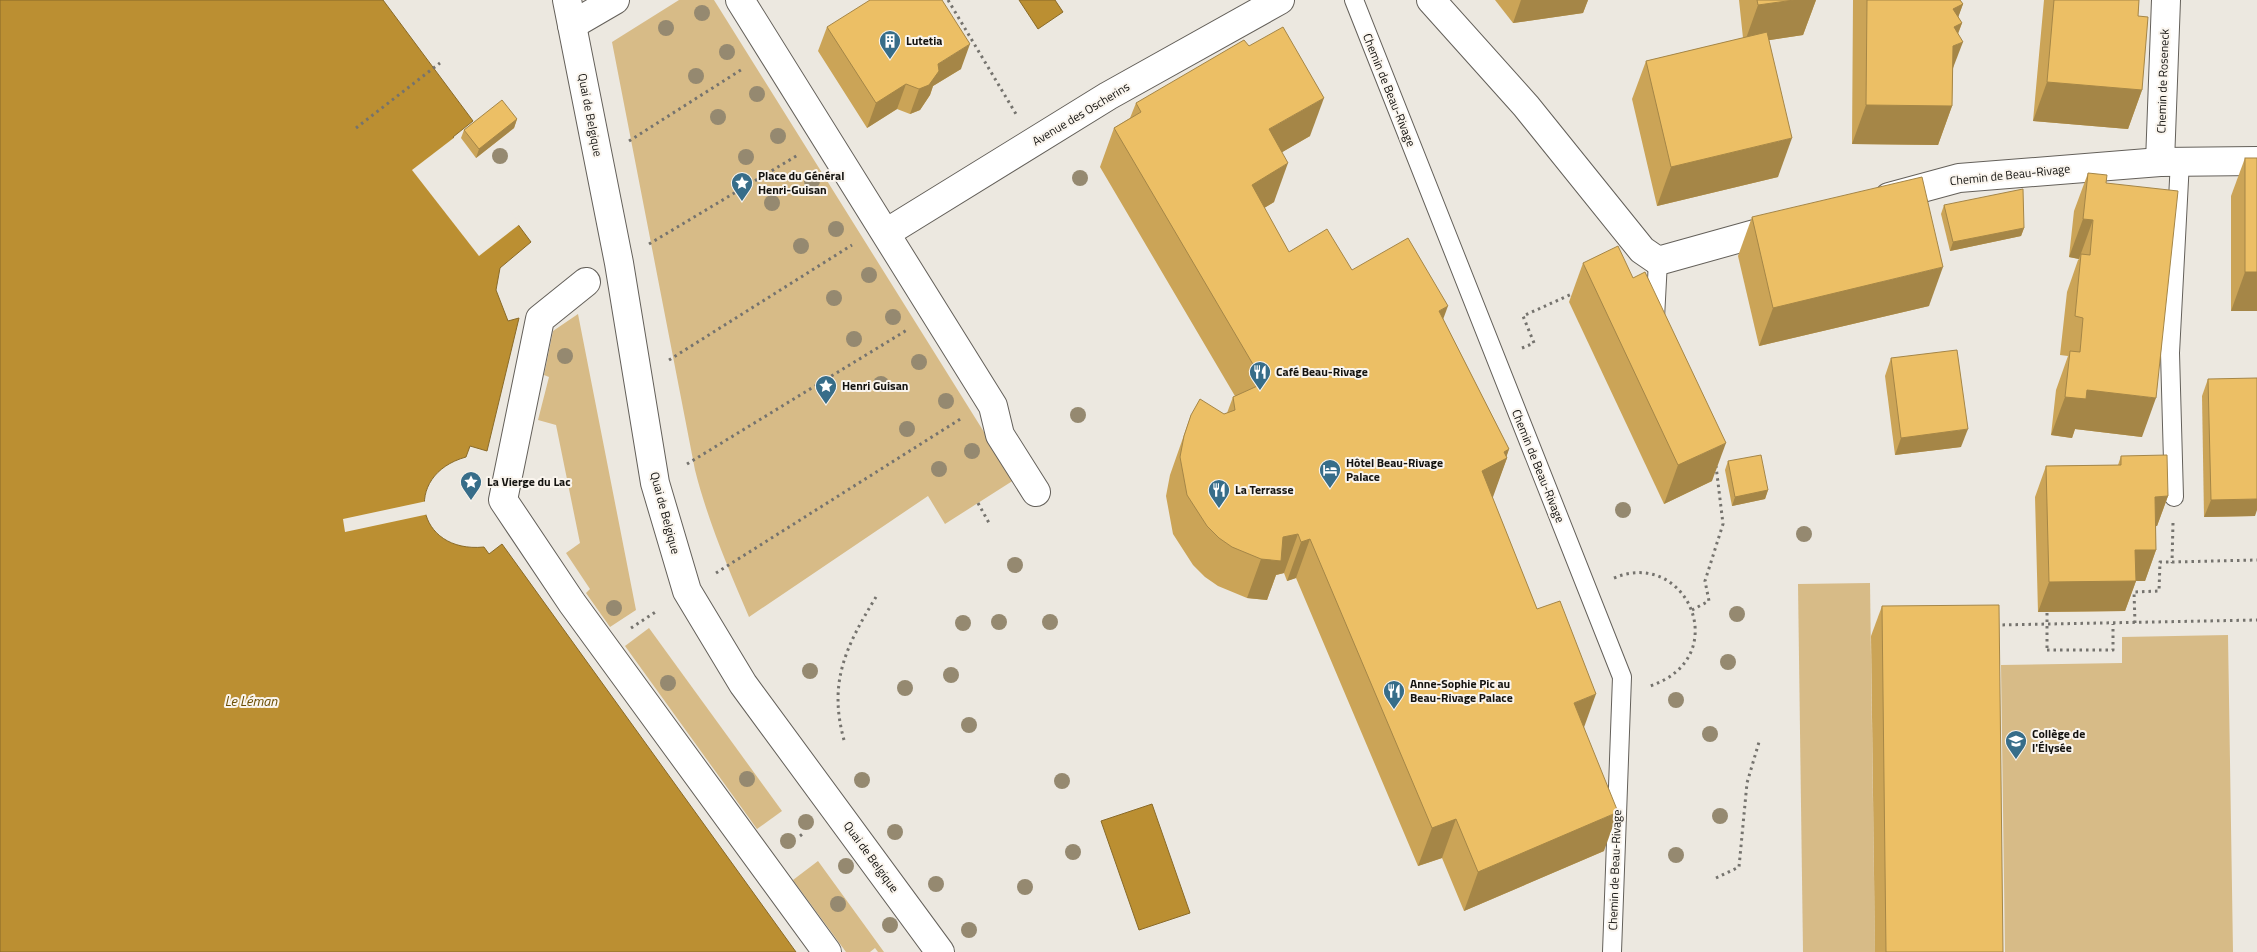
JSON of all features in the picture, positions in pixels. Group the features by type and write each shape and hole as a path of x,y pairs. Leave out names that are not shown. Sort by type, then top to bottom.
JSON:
{"street":[{"path":"569,12 615,0"},
{"path":"740,0 994,406 1000,435 1036,492"},
{"name":"Avenue des Oscherins","path":"886,233 1108,96 1280,0"},
{"path":"1431,0 1526,106 1642,250 1658,261 1808,219"},
{"name":"Chemin de Roseneck","path":"2166,0 2170,162"},
{"name":"Quai de Belgique","path":"569,12 618,263 655,483 687,591 743,684 940,952"},
{"name":"Chemin de Beau-Rivage","path":"1865,204 1959,178 2170,162 2257,161"},
{"path":"586,282 540,319 503,500 572,603 827,952"}],"lane":[{"name":"Chemin de Beau-Rivage","path":"1354,0 1622,677 1612,952"},
{"path":"2170,162 2170,353 2174,497"},
{"path":"1658,261 1654,317 1662,334"}],"path":[{"path":"948,0 1034,142"},
{"path":"356,128 440,63"},
{"path":"627,142 730,76"},
{"path":"645,247 785,163"},
{"path":"666,361 840,252"},
{"path":"1495,358 1534,343 1523,316 1578,291"},
{"path":"687,464 894,338"},
{"path":"687,591 948,426"},
{"path":"1692,610 1709,600 1705,581 1723,524 1716,465"},
{"path":"2172,562 2174,497"},
{"path":"978,504 989,523"},
{"path":"2135,623 2134,592 2159,591 2160,562 2257,560"},
{"path":"1607,582 1626,574 1646,573 1666,579 1682,592 1692,610 1696,630 1692,650 1682,668 1666,681 1647,687"},
{"path":"844,740 837,716 837,694 840,674 852,636 876,597"},
{"path":"2047,612 2047,650 2113,650 2113,624"},
{"path":"1990,625 2257,620"},
{"path":"1716,878 1739,867 1746,782 1759,742"},
{"path":"800,836 805,832"}],"shaded area":[{"name":"Place du Général Henri-Guisan","path":"679,0 714,0 1014,480 945,524 928,496 749,617 712,526 695,470 612,42"},
{"path":"578,314 636,610 610,627 586,593 590,589 566,553 580,543 556,425 538,420 549,377 544,375 553,331"},
{"path":"1870,583 1875,952 1803,952 1798,584"},
{"path":"649,628 782,811 757,829 625,646"},
{"path":"2228,635 2233,952 2005,952 2001,665 2122,663 2122,637"},
{"path":"818,861 884,952 878,952 875,948 870,952 846,952 793,880"}],"water":[{"name":"Le Léman","path":"0,0 383,0 473,121 453,137 531,242 500,268 496,290 508,321 519,318 487,451 470,446 466,457 445,466 432,480 425,495 425,511 431,526 443,538 461,546 484,547 489,554 502,544 796,952 0,952"},
{"path":"1019,0 1055,0 1063,12 1038,29"},
{"path":"1152,804 1190,913 1139,930 1101,821"}],"pier":[{"path":"455,137 520,224 479,256 412,170"},
{"path":"427,501 429,514 345,532 343,519"}],"building":[{"name":"Lutetia","path":"870,0 942,0 970,44 938,64 939,71 929,85 919,89 906,84 876,103 827,27"},
{"path":"1757,0 1794,0 1758,5"},
{"path":"1867,0 1960,0 1963,4 1953,9 1962,23 1954,27 1963,42 1953,46 1952,106 1866,105"},
{"path":"2054,0 2139,0 2138,16 2148,17 2142,90 2047,82"},
{"name":"Hôtel Beau-Rivage Palace","path":"1283,27 1324,98 1269,129 1288,163 1252,185 1289,252 1327,229 1352,270 1408,238 1448,306 1439,311 1509,449 1504,452 1507,458 1482,471 1537,609 1560,601 1596,694 1574,703 1618,812 1478,872 1456,819 1432,828 1310,539 1301,542 1298,534 1283,537 1281,561 1261,559 1232,547 1219,538 1207,526 1187,495 1180,457 1191,415 1200,399 1224,414 1235,410 1233,397 1264,383 1114,128 1141,112 1136,103 1244,40 1249,46"},
{"path":"1767,32 1792,138 1671,167 1646,61"},
{"path":"502,100 517,119 479,149 464,130"},
{"path":"2245,158 2257,158 2257,272 2245,272"},
{"path":"2088,173 2107,175 2106,183 2178,191 2156,398 2087,390 2086,399 2065,397 2070,351 2080,352 2083,318 2075,316 2081,254 2090,255 2093,220 2083,219"},
{"path":"1922,177 1943,267 1773,308 1752,217"},
{"path":"2023,189 2024,228 1953,242 1944,205"},
{"path":"1618,246 1633,278 1645,272 1726,443 1678,465 1583,263"},
{"path":"1957,350 1968,429 1901,438 1891,358"},
{"path":"2257,378 2257,499 2211,500 2208,379"},
{"path":"1761,455 1768,490 1735,497 1728,461"},
{"path":"2167,455 2168,496 2155,497 2156,550 2135,550 2136,581 2049,582 2046,466 2121,465 2121,456"},
{"path":"1999,605 2003,952 1886,952 1882,606"}],"place":[{"name":"Lutetia","path":"890,60"},
{"name":"Place du Général Henri-Guisan","path":"742,202"},
{"name":"Café Beau-Rivage","path":"1260,391"},
{"name":"Henri Guisan","path":"826,405"},
{"name":"Hôtel Beau-Rivage Palace","path":"1330,489"},
{"name":"La Vierge du Lac","path":"471,501"},
{"name":"La Terrasse","path":"1219,509"},
{"name":"Anne-Sophie Pic au Beau-Rivage Palace","path":"1394,710"},
{"name":"Collège de l'Élysée","path":"2016,760"}]}
